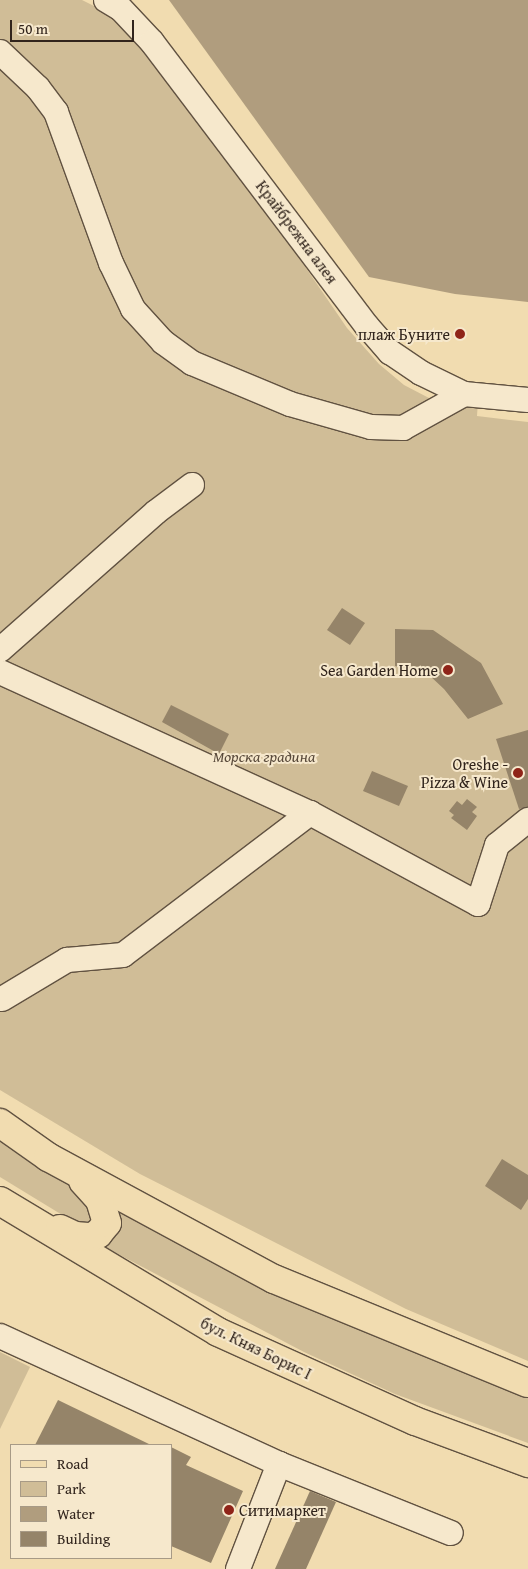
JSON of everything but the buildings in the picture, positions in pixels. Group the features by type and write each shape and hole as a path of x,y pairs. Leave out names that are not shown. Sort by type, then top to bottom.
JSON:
{"main road":[{"path":"0,1123 81,1180 100,1200 107,1217 103,1229 91,1237 75,1236 6,1205"},
{"path":"48,1157 274,1279 528,1382"},
{"name":"бул. Княз Борис I","path":"6,1205 218,1332 415,1421 528,1463"}],"lane":[{"name":"Крайбрежна алея","path":"106,0 121,9 152,42 367,326 390,352 421,373 464,394 528,400"},
{"path":"0,52 38,88 56,112 110,263 133,310 163,342 192,363 290,404 371,427 403,428 464,394"},
{"path":"0,650 156,512 192,485"},
{"path":"0,672 310,813 478,904 497,845 528,820"},
{"path":"2,998 67,960 123,955 310,813"},
{"path":"0,1336 279,1464 451,1533"},
{"path":"238,1569 279,1464"}],"green space":[{"name":"Морска градина","path":"0,0 82,0 104,11 143,49 280,230 347,328 379,364 404,385 452,410 478,401 477,416 528,422 528,1361 406,1309 140,1174 0,1090"},
{"path":"0,1141 72,1185 97,1216 89,1223 77,1224 0,1177"},
{"path":"117,1201 528,1396 528,1443 395,1394 304,1352 97,1243 117,1231 120,1220"},
{"path":"0,1352 30,1367 0,1429"}],"water":[{"path":"169,0 528,0 528,302 455,294 369,277"}],"place":[{"name":"плаж Буните","path":"460,334"},
{"name":"Sea Garden Home","path":"448,670"},
{"name":"Oreshe - Pizza & Wine","path":"518,773"},
{"name":"Ситимаркет","path":"229,1510"}]}
